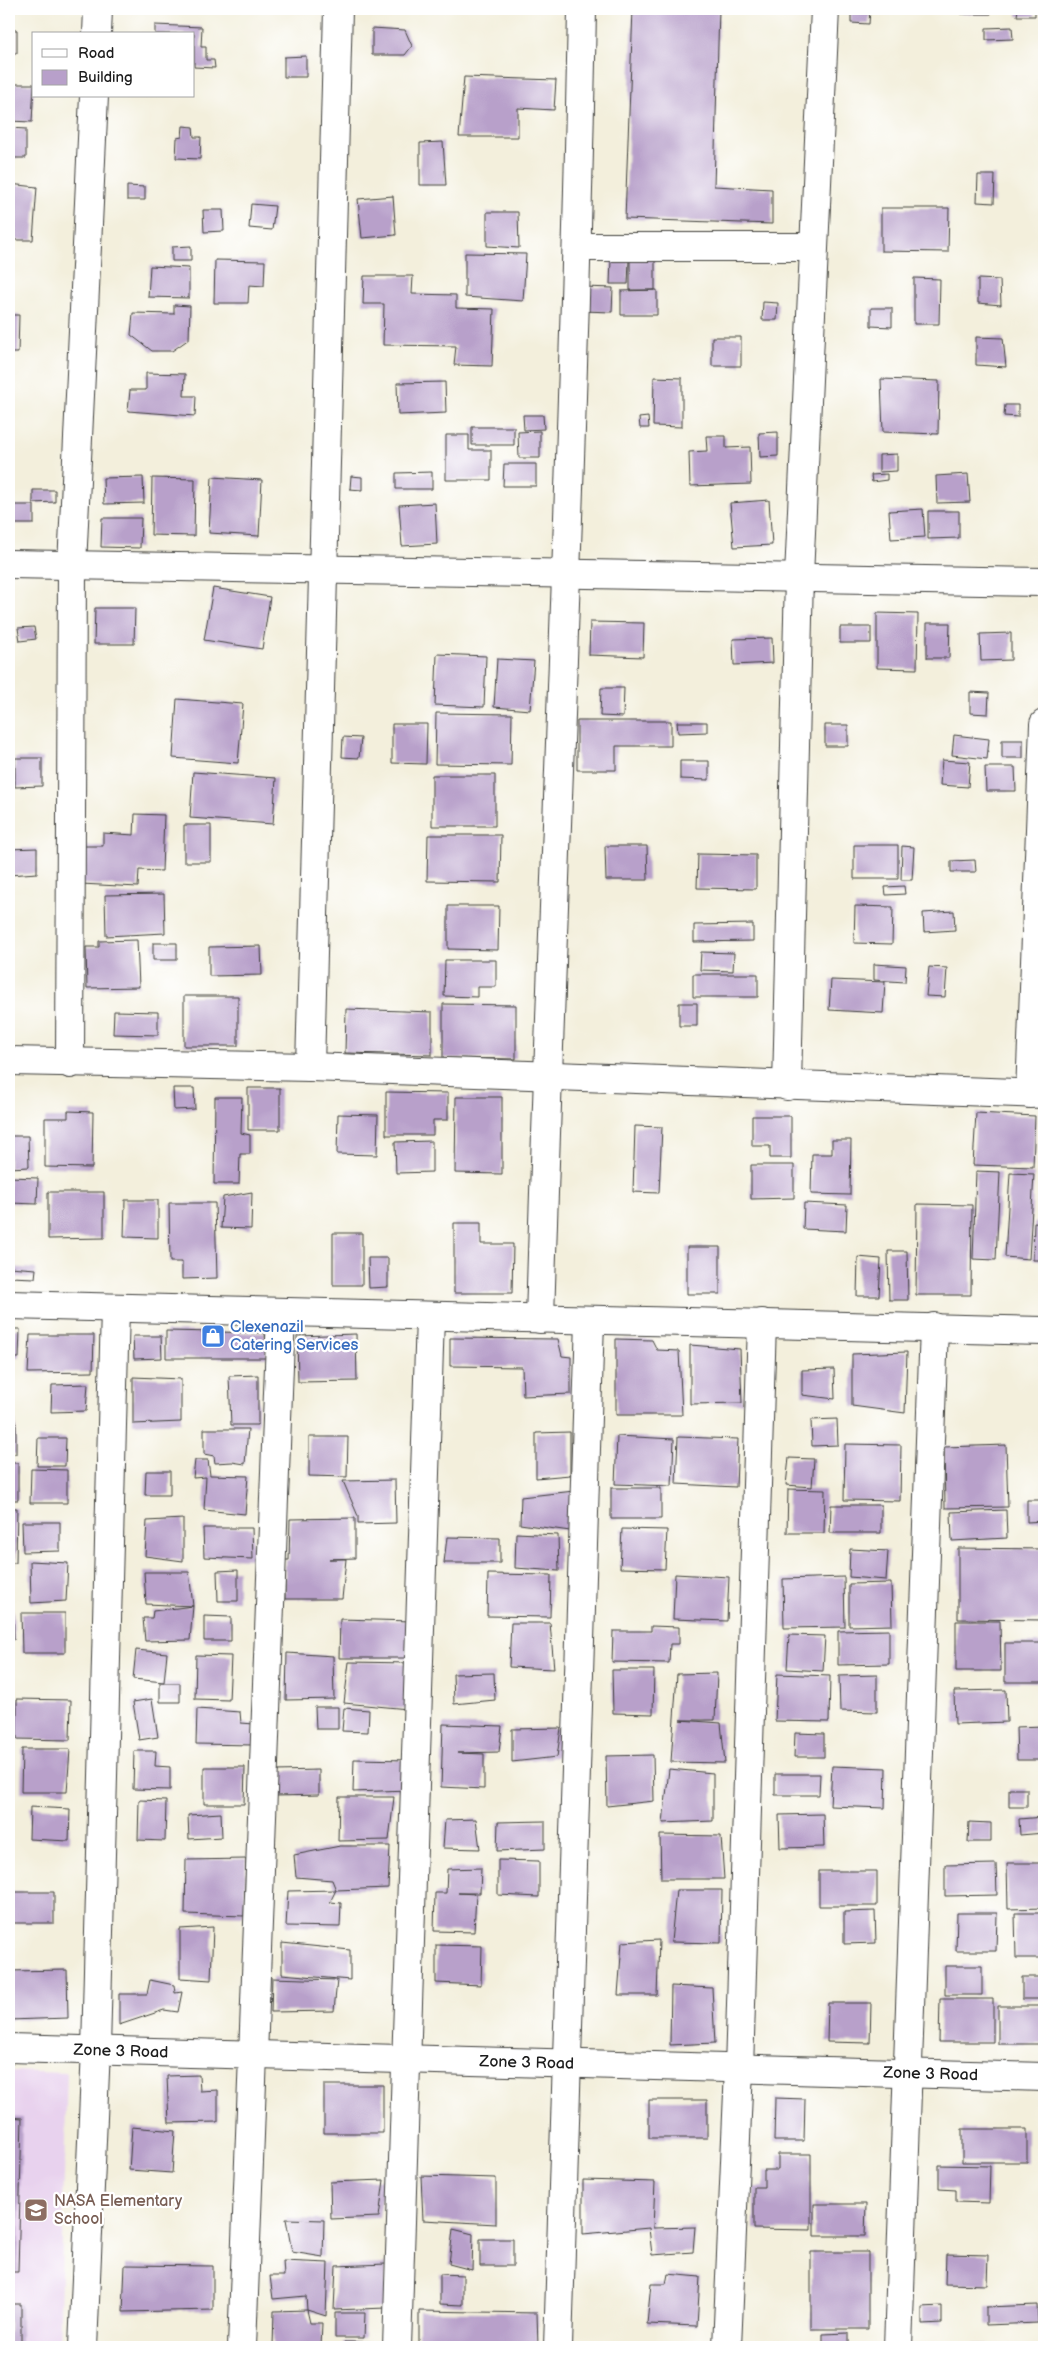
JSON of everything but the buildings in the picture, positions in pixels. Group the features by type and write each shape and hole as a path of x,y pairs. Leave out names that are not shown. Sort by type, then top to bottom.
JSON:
{"street":[{"path":"97,32 98,9"},
{"path":"310,1067 338,9"},
{"path":"540,1319 547,1078 568,573 578,247 582,9"},
{"path":"787,1086 799,576 825,9"},
{"path":"70,1064 72,566 94,98"},
{"path":"578,247 813,247"},
{"path":"9,564 799,576 1044,582"},
{"path":"9,1061 70,1064 310,1067 547,1078 1037,1094 1044,724"},
{"path":"9,1305 1044,1331"},
{"path":"83,2347 96,2049 115,1308"},
{"path":"242,2347 281,1313"},
{"path":"397,2347 430,1317"},
{"path":"558,2347 590,1320"},
{"path":"727,2347 739,2069 762,1323"},
{"path":"898,2347 934,1327"},
{"name":"Zone 3 Road","path":"9,2048 566,2062 739,2069 1044,2077"}],"shaded area":[{"name":"NASA Elementary School","path":"9,2071 67,2073 59,2347 9,2347"}],"place":[{"name":"Clexenazil Catering Services","path":"213,1336"},
{"name":"NASA Elementary School","path":"36,2210"}]}
